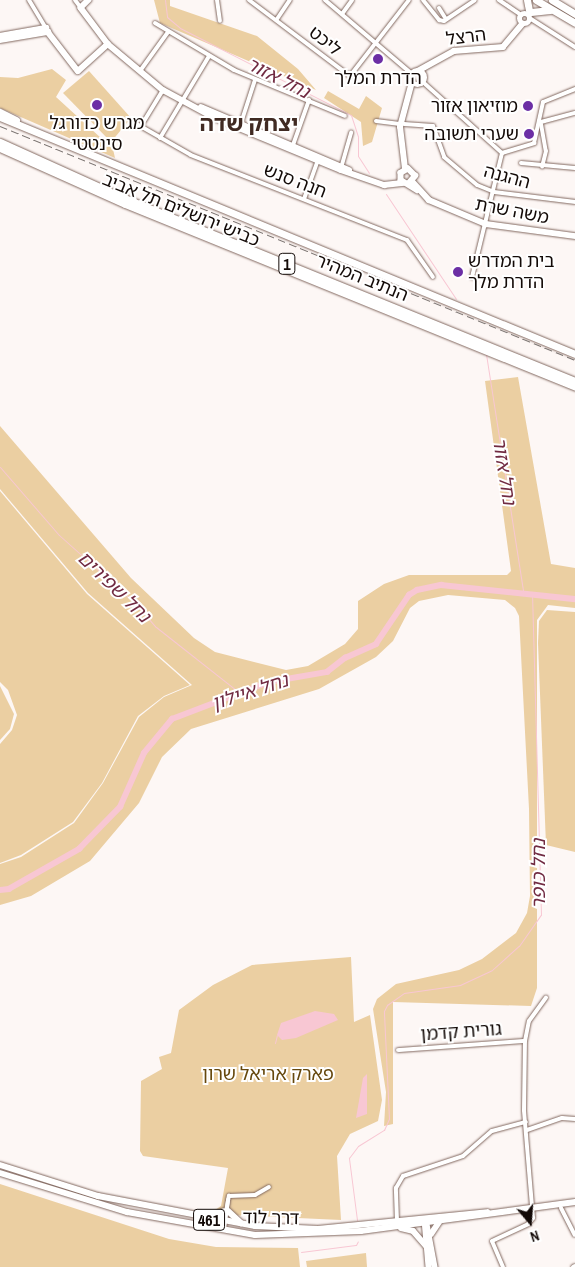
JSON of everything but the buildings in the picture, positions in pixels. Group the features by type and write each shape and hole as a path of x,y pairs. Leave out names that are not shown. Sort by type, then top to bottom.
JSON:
{"highway":[{"path":"527,0 527,17 545,9 557,12"},
{"path":"537,0 575,23"},
{"path":"552,0 575,14"},
{"path":"0,112 60,143"},
{"name":"כביש ירושלים תל אביב","path":"0,117 575,354"},
{"name":"הנתיב המהיר","path":"0,142 132,201 575,381"},
{"name":"כביש ירושלים תל אביב","path":"0,148 59,175 575,387"},
{"path":"0,152 59,175"}],"main road":[{"name":"דרך לוד","path":"0,1165 98,1196 225,1223 318,1229 396,1224"},
{"name":"דרך לוד","path":"0,1173 100,1205 223,1231 284,1235 426,1221"},
{"name":"461","path":"426,1221 443,1221 525,1212 575,1198"},
{"name":"461","path":"426,1221 533,1209 575,1202"},
{"path":"199,1218 216,1216 226,1211 231,1218 244,1225"},
{"path":"431,1234 443,1221"},
{"path":"396,1224 413,1232 426,1246"}],"street":[{"path":"29,0 47,30 78,71 108,44"},
{"path":"75,0 108,44 163,90 354,173 394,186 406,182 407,169 402,124 413,83 412,74 376,41 326,0"},
{"path":"81,8 89,0"},
{"path":"217,0 220,21"},
{"name":"ליכט","path":"249,0 277,19 347,76 353,75 376,41 409,0"},
{"path":"277,19 290,0"},
{"path":"342,14 352,0"},
{"path":"423,0 438,20 446,19 475,0"},
{"path":"498,0 575,47"},
{"name":"הרצל","path":"420,72 433,59 454,50 503,47 527,17 537,0"},
{"path":"438,8 446,19"},
{"path":"154,23 208,56 255,80 309,100 344,116"},
{"path":"0,36 47,30"},
{"path":"0,40 47,30"},
{"path":"140,71 168,32"},
{"path":"160,138 208,56"},
{"path":"412,74 420,72 424,84 502,153"},
{"path":"241,124 255,80"},
{"path":"153,81 182,99 293,145 319,158"},
{"path":"413,83 424,84"},
{"path":"502,153 534,143 541,123 543,102 575,89"},
{"path":"141,126 163,90"},
{"path":"293,145 309,100"},
{"path":"541,123 575,113"},
{"name":"ההגנה","path":"376,121 433,126 440,149 450,165 470,181 494,192 575,202"},
{"name":"חנה סנש","path":"135,122 192,155 407,240 432,277"},
{"path":"541,123 545,139 542,167"},
{"path":"341,168 351,132"},
{"path":"472,277 502,153"},
{"path":"304,199 319,158"},
{"path":"520,163 542,167 575,168"},
{"name":"משה שרת","path":"407,169 414,173 406,182 441,207 486,224 575,236"},
{"path":"531,1222 533,1209 526,1122 525,1041 529,1021 546,998"},
{"name":"גורית קדמן","path":"398,1050 525,1041"},
{"path":"527,1130 562,1118 575,1119"},
{"path":"396,1224 396,1188 403,1176 463,1156 492,1131 526,1122"},
{"path":"223,1231 228,1197 255,1195 269,1187"},
{"path":"561,1208 575,1235"},
{"path":"525,1212 531,1222"},
{"path":"426,1221 431,1234 435,1267"},
{"path":"426,1221 426,1246 429,1267"},
{"path":"503,1267 492,1242 531,1222"}],"green space":[{"path":"154,0 170,0 170,6 257,36 298,69 316,90 160,23"},
{"path":"52,69 66,80 56,97 113,149 115,158 0,108 0,77 18,78"},
{"name":"מגרש כדורגל סינטטי","path":"89,71 131,118 111,142 63,93"},
{"path":"328,91 359,109 366,96 382,108 372,142 363,146 361,122 324,98"},
{"path":"518,377 551,564 575,568 575,608 548,605 537,620 537,988 531,1006 393,1002 393,1124 384,1126 386,1092 373,1009 377,999 396,984 459,970 482,959 516,933 527,913 530,896 529,809 519,616 515,608 505,600 448,595 419,601 410,608 393,641 376,657 319,689 191,729 162,757 139,803 90,861 31,896 0,905 0,864 21,857 74,823 103,783 139,717 164,697 192,685 88,593 0,489 0,426 131,578 194,638 215,652 286,670 308,666 345,644 358,629 358,601 384,584 409,575 507,575 511,571 485,381"},
{"path":"0,491 87,594 190,685 164,696 138,716 102,783 73,822 21,855 0,863 0,744 12,730 17,715 8,690 0,682"},
{"path":"547,610 575,612 575,852 546,845 538,643 539,621"},
{"path":"0,686 14,714 10,729 0,740"},
{"name":"פארק אריאל שרון","path":"351,957 354,1022 370,1015 382,1100 378,1121 350,1134 337,1156 341,1220 209,1214 221,1206 228,1168 143,1156 140,1151 141,1081 162,1069 159,1057 171,1053 179,1010 213,985 252,965"},
{"path":"0,1184 169,1239 216,1247 298,1248 300,1267 0,1267"},
{"path":"366,1253 367,1267 307,1267 306,1261"}],"shaded area":[{"path":"315,1011 334,1014 338,1020 296,1038 282,1040 277,1035 281,1023"},
{"path":"367,1074 367,1114 356,1118 363,1078"}],"waterway":[{"name":"נחל אזור","path":"165,0 167,17 180,28 351,115 358,137 358,156 369,173"},
{"name":"נחל אזור","path":"386,194 456,299"},
{"name":"נחל אזור","path":"486,354 523,591"},
{"name":"נחל שפירים","path":"0,467 59,535 134,602 156,627 241,694"},
{"name":"נחל איילון","path":"0,890 9,889 79,849 120,807 144,753 172,719 269,682 327,672 345,658 376,644 409,595 417,590 441,585 575,599"},
{"name":"נחל כופר","path":"357,1220 349,1158 358,1146 384,1130 389,1119 384,1011 387,1005 404,993 460,985 492,970 519,946 541,915 532,592"},
{"path":"275,1043 277,1035"},
{"name":"נחל כופר","path":"301,1252 356,1245 358,1241"}],"railway":[{"path":"0,126 575,360"}],"place":[{"name":"הדרת המלך","path":"378,59"},
{"name":"מגרש כדורגל סינטטי","path":"97,105"},
{"name":"מוזיאון אזור","path":"528,106"},
{"name":"שערי תשובה","path":"529,134"},
{"name":"בית המדרש הדרת מלך","path":"458,272"}],"district":[{"name":"יצחק שדה","path":"249,124"}]}
